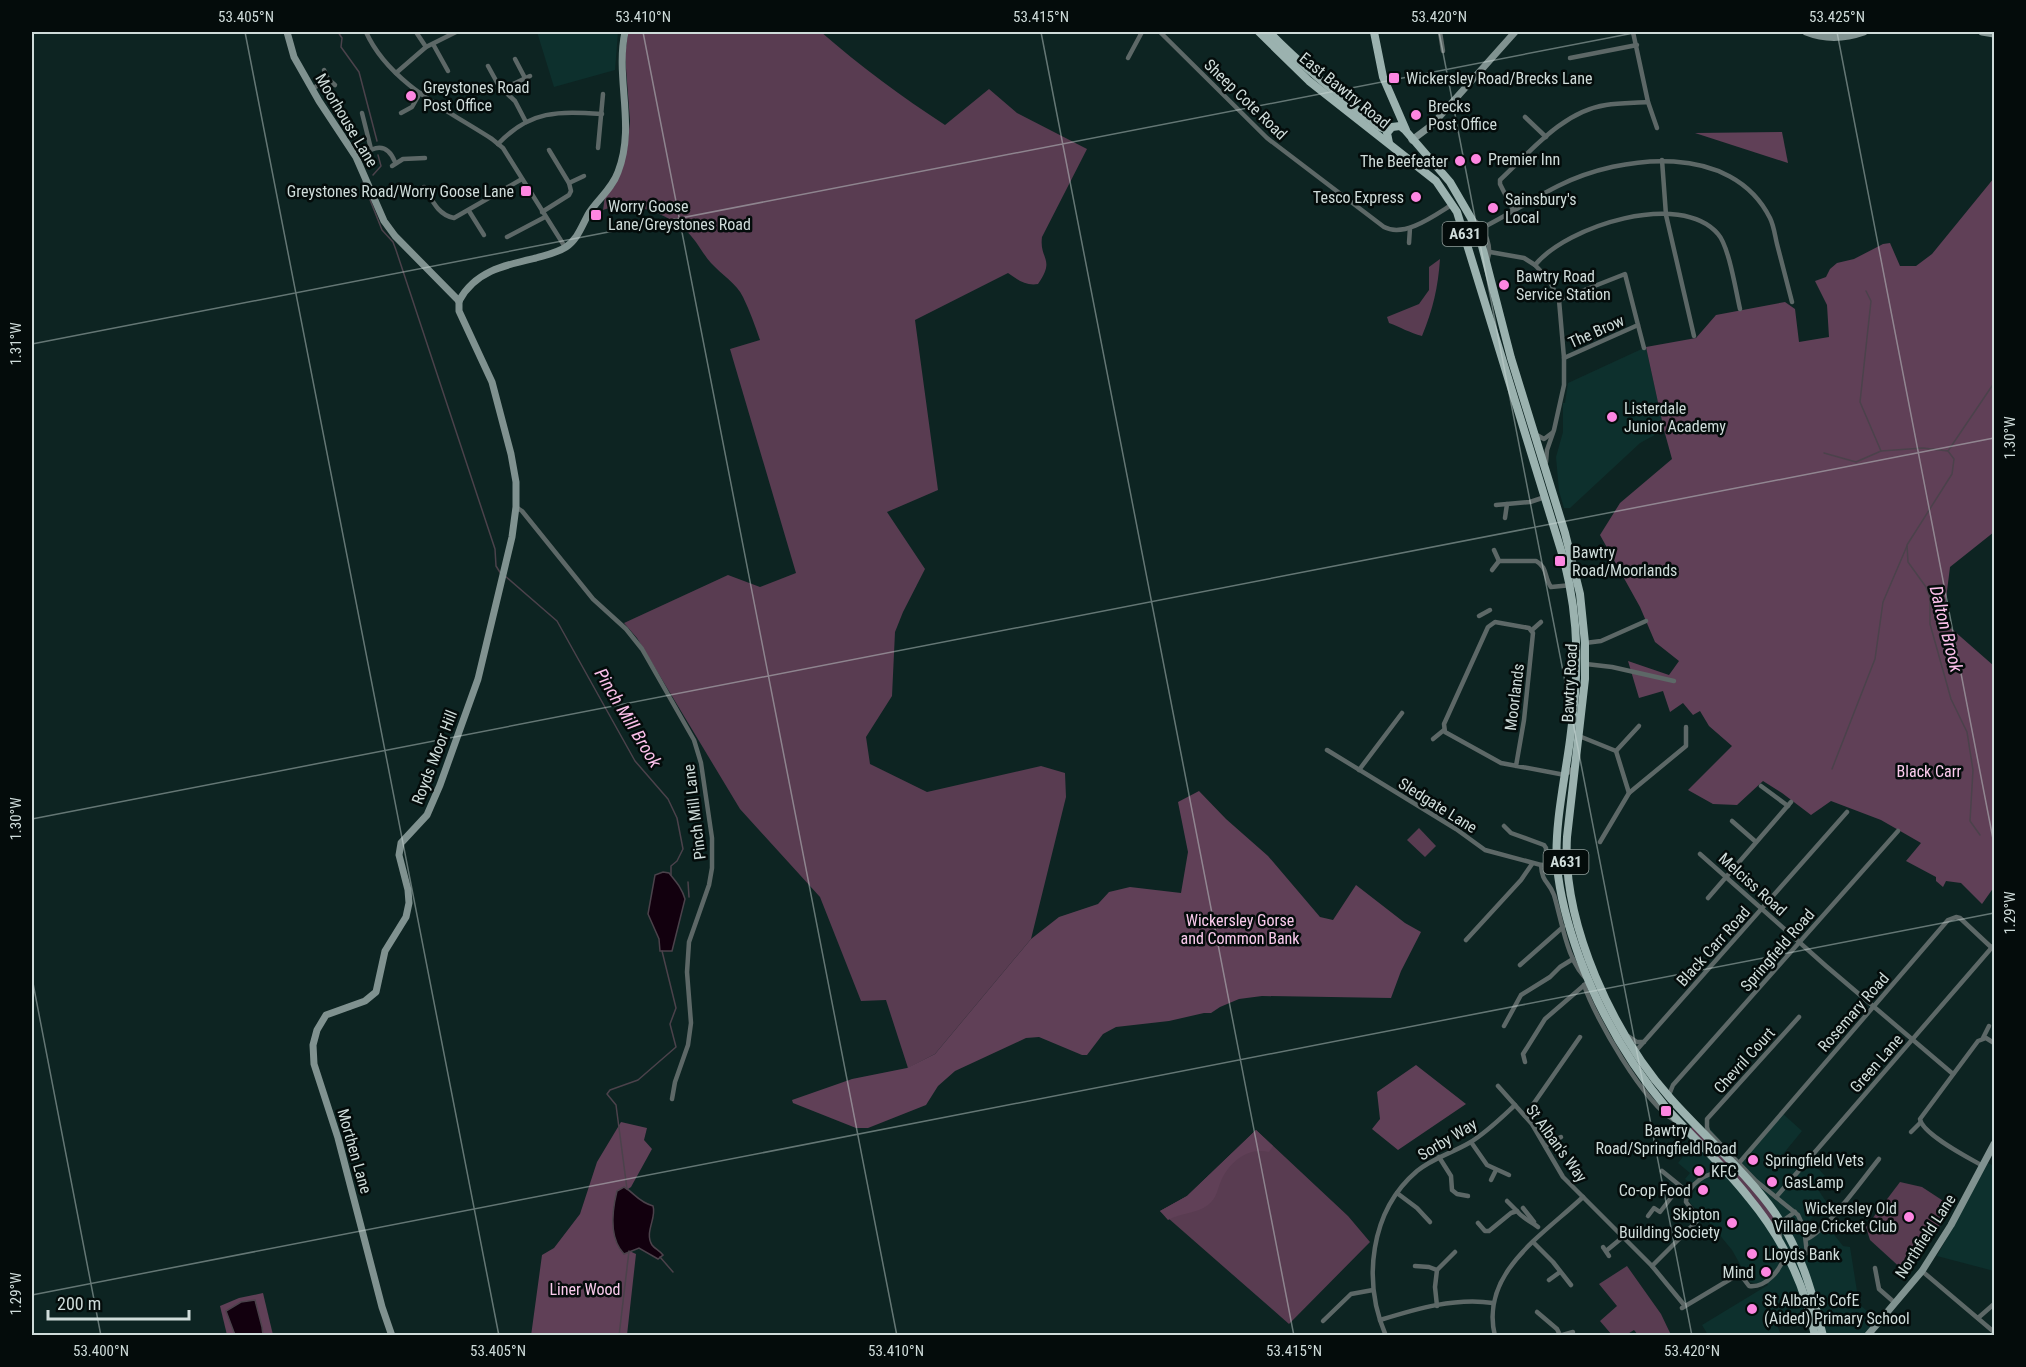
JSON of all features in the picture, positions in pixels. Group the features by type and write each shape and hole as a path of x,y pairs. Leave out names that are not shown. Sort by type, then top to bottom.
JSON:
{"main road":[{"name":"Moorhouse Lane","path":"288,32 294,57 356,157 390,230 459,301"},
{"path":"459,301 480,277 493,269 565,248 574,240 591,211 614,181 620,166 627,126 622,65 626,32"},
{"name":"East Bawtry Road","path":"1259,32 1310,81 1389,143"},
{"name":"East Bawtry Road","path":"1269,32 1324,84 1380,126 1385,129 1393,127"},
{"path":"1374,32 1383,76 1395,117 1393,127 1388,133 1389,143"},
{"path":"1408,157 1415,143 1515,32"},
{"path":"1806,32 1833,38 1850,37 1864,32"},
{"path":"1982,32 1995,34"},
{"name":"Bawtry Road","path":"1391,99 1407,132 1450,182 1472,218 1510,358 1545,469 1574,585 1585,643 1586,664 1566,853 1569,896 1579,933 1610,1007 1655,1093 1751,1199 1785,1249 1810,1312 1815,1335"},
{"path":"1393,127 1400,126 1407,132"},
{"name":"Bawtry Road","path":"1389,143 1436,181 1453,204 1462,223 1574,585 1578,654 1576,692 1561,808 1557,864 1567,917 1587,983 1625,1038"},
{"path":"1475,269 1483,270 1486,263"},
{"name":"Royds Moor Hill","path":"365,1001 376,992 385,951 402,926 408,911 408,890 399,855 402,843 427,815 478,679 512,537 516,507 516,482 511,454 492,382 459,311 459,301"},
{"name":"A631","path":"1561,808 1567,790 1572,789"},
{"name":"Morthen Lane","path":"365,1001 326,1016 317,1030 312,1053 341,1147 382,1307 392,1335"},
{"name":"Bawtry Road","path":"1633,1054 1670,1098 1756,1190 1781,1222 1808,1276 1823,1335"},
{"name":"Northfield Lane","path":"1867,1335 1922,1271 1951,1225 1995,1144"}],"street":[{"path":"366,32 376,50 396,73 420,93 498,144 565,248"},
{"path":"416,32 426,47"},
{"path":"396,73 426,47 456,32"},
{"path":"1128,58 1142,32"},
{"name":"Sheep Cote Road","path":"1160,32 1267,138 1384,227 1395,231 1410,228"},
{"path":"1440,32 1443,51"},
{"path":"1633,32 1648,102 1657,128"},
{"path":"1442,44 1449,43"},
{"path":"433,44 448,71"},
{"path":"1570,58 1636,45"},
{"path":"505,92 528,77 515,59"},
{"path":"488,66 499,86 515,101 526,122"},
{"path":"324,69 328,79 335,85"},
{"path":"312,89 328,79"},
{"path":"401,113 412,107 420,93"},
{"path":"598,148 603,94"},
{"path":"1514,212 1500,180 1546,137 1579,112 1605,105 1648,102"},
{"path":"498,144 526,122 562,111 602,114"},
{"path":"362,113 371,149"},
{"path":"1525,117 1546,137"},
{"path":"356,157 371,149 388,150 394,164 403,159 422,157 419,149"},
{"path":"507,237 570,194 569,183 549,150"},
{"path":"1662,160 1666,215 1694,336"},
{"path":"1482,228 1559,185 1612,167 1662,160 1702,165 1732,176 1756,196 1770,219 1792,302"},
{"path":"569,183 584,176"},
{"path":"424,187 439,211 444,215 455,217 522,179"},
{"path":"1409,243 1410,228 1453,204"},
{"path":"469,211 483,235"},
{"path":"1535,265 1544,255 1592,228 1646,215 1685,216 1703,222 1719,235 1727,256 1740,309"},
{"path":"1472,218 1482,228 1490,252 1486,263"},
{"path":"1490,252 1524,258 1535,265 1549,280 1559,300 1564,385 1547,450 1545,469"},
{"path":"1559,300 1575,296 1632,271"},
{"name":"The Brow","path":"1625,274 1644,348"},
{"name":"The Brow","path":"1564,358 1638,326"},
{"path":"1532,430 1536,436 1544,439 1554,430"},
{"path":"1496,505 1530,502 1545,497"},
{"path":"1505,518 1507,504"},
{"name":"Pinch Mill Lane","path":"516,507 522,511 593,599 626,629 642,649 694,740 701,763 711,838 712,868 709,885 688,942 687,972 691,1023 688,1045 675,1082 672,1099"},
{"path":"1494,550 1499,561"},
{"path":"1499,561 1536,561 1545,568 1547,581 1551,587 1574,585"},
{"path":"1492,570 1499,561"},
{"path":"1479,616 1488,611 1492,623 1444,724 1444,730 1447,734 1501,763 1565,775 1571,771 1576,761"},
{"path":"1585,643 1601,641 1646,621"},
{"path":"1492,623 1532,630 1541,622"},
{"name":"Moorlands","path":"1516,766 1527,697 1532,630"},
{"path":"1586,664 1612,667 1674,681"},
{"path":"1359,770 1402,713"},
{"path":"1616,751 1639,726"},
{"path":"1600,842 1629,793 1686,746 1686,727"},
{"path":"1433,739 1444,730"},
{"path":"1579,736 1616,751"},
{"name":"Sledgate Lane","path":"1328,750 1485,850 1543,865"},
{"path":"1616,751 1629,793"},
{"path":"1708,898 1790,804 1761,786"},
{"name":"Black Carr Road","path":"1633,1054 1847,812"},
{"path":"1732,820 1756,842"},
{"name":"Bawtry Road","path":"1504,826 1511,833 1544,844 1546,849 1542,879 1553,892 1573,959 1587,983 1607,1031 1640,1084 1666,1116 1682,1124"},
{"name":"Springfield Road","path":"1670,1098 1669,1092 1673,1084 1898,831"},
{"name":"Melciss Road","path":"1700,854 1953,1074"},
{"path":"1466,940 1521,880 1532,864"},
{"path":"1543,865 1557,864"},
{"name":"Rosemary Road","path":"1739,1163 1952,918 1960,918 1993,947"},
{"path":"1520,965 1563,927"},
{"name":"Green Lane","path":"1776,1197 1993,947"},
{"path":"1504,1026 1521,995 1573,959"},
{"path":"1525,1062 1523,1054 1545,1019 1587,983"},
{"name":"Chevril Court","path":"1739,1163 1708,1131 1707,1119 1799,1017"},
{"path":"1911,1132 1920,1123 1921,1117 1978,1041 1983,1038 1989,1026"},
{"path":"1525,1116 1581,1037"},
{"path":"1625,1038 1644,1042"},
{"path":"1983,1038 1995,1043"},
{"path":"1658,1083 1664,1086 1673,1084"},
{"name":"St Alban's Way","path":"1498,1086 1532,1124 1558,1170 1652,1266 1683,1307 1734,1277 1743,1278 1749,1286 1758,1286 1775,1274 1781,1264"},
{"name":"Sorby Way","path":"1386,1335 1373,1290 1373,1270 1376,1238 1387,1208 1418,1170 1471,1142 1515,1105"},
{"path":"1920,1123 1963,1155 1983,1166"},
{"path":"1545,1146 1561,1137"},
{"path":"1471,1142 1484,1161 1496,1170 1509,1175"},
{"path":"1711,1155 1714,1164 1712,1174"},
{"path":"1439,1157 1451,1176 1452,1190 1465,1196 1462,1204"},
{"path":"1806,1239 1834,1215 1878,1159"},
{"path":"1739,1163 1768,1192 1795,1212 1801,1221 1807,1253"},
{"path":"1491,1180 1496,1170"},
{"path":"1662,1171 1689,1193"},
{"path":"1652,1266 1697,1221 1696,1215 1686,1202 1689,1193 1702,1178 1720,1172 1730,1176"},
{"path":"1648,1216 1654,1208 1660,1212 1680,1186"},
{"path":"1397,1193 1417,1208 1430,1222"},
{"path":"1495,1335 1492,1322 1493,1303 1505,1272 1583,1197"},
{"path":"1508,1201 1524,1220 1538,1227"},
{"path":"1523,1208 1544,1233"},
{"path":"1479,1236 1517,1211"},
{"path":"1781,1222 1795,1212"},
{"path":"1786,1230 1789,1218"},
{"name":"Bawtry Road","path":"1781,1222 1777,1229 1785,1249"},
{"path":"1478,1223 1485,1231"},
{"path":"1606,1251 1623,1237"},
{"path":"1534,1243 1571,1285"},
{"path":"1785,1249 1781,1264 1796,1272"},
{"path":"1437,1306 1435,1287 1437,1270 1455,1252"},
{"path":"1415,1266 1421,1265 1437,1270"},
{"path":"1875,1268 1879,1289 1895,1303"},
{"path":"1922,1271 1995,1332"},
{"path":"1549,1280 1560,1272"},
{"path":"1323,1321 1352,1294 1373,1290"},
{"path":"1380,1320 1417,1309 1469,1300 1493,1303"},
{"path":"1978,1318 1995,1304"},
{"path":"1536,1310 1557,1329 1560,1335 1573,1332"}],"shaded area":[{"path":"537,32 618,32 615,70 554,87"},
{"path":"628,32 821,32 882,81 945,125 989,89 1017,113 1087,149 1042,237 1046,269 1038,284 1026,283 1008,273 915,320 938,490 887,512 925,569 895,632 892,696 866,737 870,764 927,792 1041,766 1065,773 1066,797 1031,939 935,1054 908,1068 886,1000 861,1001 820,897 740,809 637,638 624,623 728,575 760,587 796,573 730,349 760,340 743,297 733,283 711,263 689,234 677,224 646,209 624,206 603,210 605,196 614,187 627,149 630,121 625,55"},
{"path":"1440,259 1434,298 1422,336 1389,323 1387,317 1419,304 1429,290 1429,267"},
{"name":"Listerdale Junior Academy","path":"1646,347 1664,430 1640,443 1570,508 1564,508 1559,491 1556,457 1563,432 1563,403 1565,403 1568,383"},
{"path":"1419,828 1436,846 1425,857 1407,840"},
{"path":"663,872 669,873 685,899 672,951 660,951 659,939 648,914 655,875"},
{"path":"1782,1113 1802,1131 1783,1154 1800,1169 1809,1159 1826,1177 1817,1188 1827,1203 1808,1222 1812,1236 1825,1223 1843,1246 1850,1247 1859,1304 1877,1320 1864,1335 1812,1335 1807,1313 1776,1323 1781,1335 1708,1335 1702,1325 1768,1285 1766,1280 1758,1284 1750,1282 1732,1250 1691,1204 1689,1200 1696,1189 1685,1179 1690,1173 1678,1163 1708,1126 1739,1163"},
{"path":"1693,1126 1749,1185 1777,1221 1775,1227 1747,1190 1690,1129"},
{"path":"1256,1130 1348,1216 1370,1242 1289,1324 1160,1211 1187,1196"},
{"path":"1988,1163 1994,1166 1994,1271 1937,1256"},
{"name":"Wickersley Old Village Cricket Club","path":"1900,1182 1922,1187 1951,1206 1930,1242 1904,1271 1870,1240 1866,1227"},
{"path":"624,1187 643,1202 653,1206 649,1235 652,1245 663,1255 658,1259 639,1248 624,1254 619,1248 614,1232 613,1216 617,1191"},
{"path":"1627,1266 1661,1314 1671,1335 1638,1335 1634,1330 1626,1335 1612,1335 1600,1321 1617,1306 1599,1284"},
{"path":"255,1300 263,1335 235,1335 226,1311 241,1302"}],"green space":[{"path":"1782,132 1788,163 1695,133"},
{"name":"Black Carr","path":"1994,178 1994,532 1950,567 1945,623 1994,666 1994,887 1982,904 1961,883 1946,881 1943,887 1936,881 1936,877 1906,861 1921,843 1881,820 1831,801 1811,815 1763,781 1737,805 1713,804 1688,790 1732,746 1709,726 1700,711 1693,715 1683,703 1670,712 1663,691 1639,698 1628,661 1669,675 1679,661 1655,642 1640,607 1600,535 1620,503 1672,459 1646,347 1696,338 1716,315 1785,302 1795,309 1799,342 1829,337 1827,305 1815,281 1826,277 1837,263 1854,259 1883,244 1890,243 1900,266 1916,266 1932,254"},
{"name":"Wickersley Gorse and Common Bank","path":"1199,791 1226,819 1268,856 1320,917 1333,920 1356,885 1405,923 1421,932 1401,971 1391,998 1262,996 1239,999 1211,1013 1116,1027 1103,1034 1087,1055 1039,1037 1026,1038 955,1071 938,1086 926,1105 868,1128 856,1128 793,1103 792,1100 852,1079 907,1068 935,1054 1031,939 1059,917 1098,904 1109,892 1130,887 1181,893 1188,852 1178,802"},
{"path":"1416,1065 1466,1104 1398,1150 1372,1129 1380,1119 1377,1092"},
{"name":"Liner Wood","path":"621,1122 647,1128 644,1140 652,1149 631,1187 618,1196 625,1249 636,1254 627,1335 531,1336 542,1255 554,1248 580,1214 597,1162"},
{"path":"1256,1130 1273,1146 1269,1152 1254,1152 1240,1157 1229,1167 1215,1197 1208,1205 1168,1220 1160,1211 1187,1196"},
{"path":"263,1293 273,1335 227,1335 220,1306 239,1298"}],"waterway":[{"path":"338,32 342,38 341,47 359,72 377,141"},
{"path":"373,175 381,166 378,155"},
{"name":"Pinch Mill Brook","path":"363,182 382,230 393,242 396,250 495,549 496,566 501,574"},
{"path":"1866,291 1871,301 1860,402 1881,451"},
{"name":"Dalton Brook","path":"1980,835 1970,821 1973,770 1967,732 1951,699 1930,624 1930,598 1926,587 1908,562 1907,545 1952,474 1954,459 1948,451 1994,383"},
{"path":"1824,453 1856,462 1881,451 1923,448 1948,451"},
{"path":"1832,769 1875,659 1883,602 1907,546"},
{"name":"Pinch Mill Brook","path":"505,576 557,621 635,761 668,799 677,818 683,849 677,861 671,866 671,875"},
{"path":"688,882 689,897"},
{"name":"Pinch Mill Brook","path":"627,1189 616,1105 607,1094 610,1090 638,1080 676,1047 670,1024 676,1008 662,951"},
{"name":"Pinch Mill Brook","path":"619,1336 629,1251"},
{"path":"660,1257 673,1272"}],"place":[{"name":"Wickersley Road/Brecks Lane","path":"1394,78"},
{"name":"Greystones Road Post Office","path":"411,96"},
{"name":"Brecks Post Office","path":"1416,115"},
{"name":"Premier Inn","path":"1476,159"},
{"name":"The Beefeater","path":"1460,161"},
{"name":"Greystones Road/Worry Goose Lane","path":"526,191"},
{"name":"Tesco Express","path":"1416,197"},
{"name":"Sainsbury's Local","path":"1493,208"},
{"name":"Worry Goose Lane/Greystones Road","path":"596,215"},
{"name":"Bawtry Road Service Station","path":"1504,285"},
{"name":"Listerdale Junior Academy","path":"1612,417"},
{"name":"Bawtry Road/Moorlands","path":"1560,561"},
{"name":"Bawtry Road/Springfield Road","path":"1666,1111"},
{"name":"Springfield Vets","path":"1753,1160"},
{"name":"KFC","path":"1699,1171"},
{"name":"GasLamp","path":"1772,1182"},
{"name":"Co-op Food","path":"1703,1190"},
{"name":"Wickersley Old Village Cricket Club","path":"1909,1217"},
{"name":"Skipton Building Society","path":"1732,1223"},
{"name":"Lloyds Bank","path":"1752,1254"},
{"name":"Mind","path":"1766,1272"},
{"name":"St Alban's CofE (Aided) Primary School","path":"1752,1309"}]}
